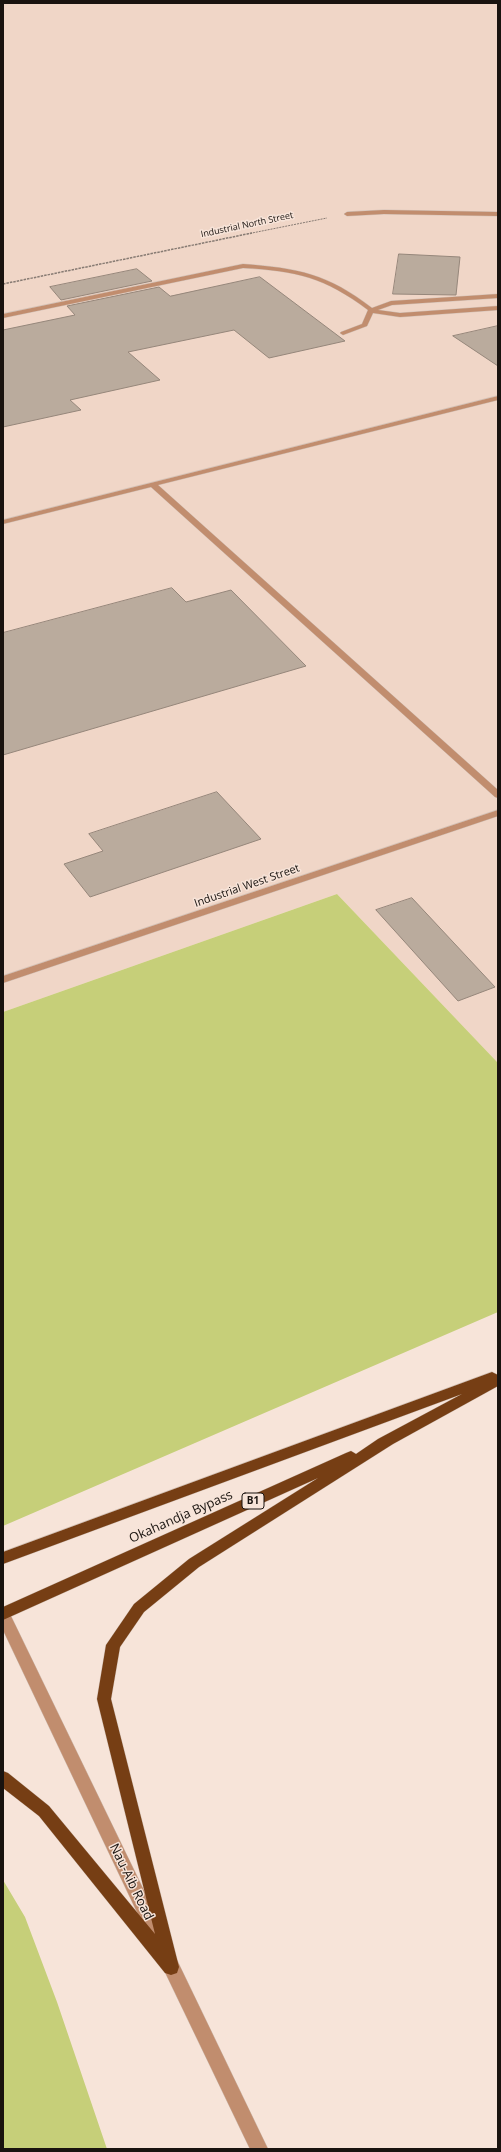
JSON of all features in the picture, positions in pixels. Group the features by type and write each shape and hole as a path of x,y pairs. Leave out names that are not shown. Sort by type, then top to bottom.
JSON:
{"highway":[{"name":"Okahandja Bypass","path":"3,1558 498,1374"},
{"name":"Okahandja Bypass","path":"3,1614 388,1441 498,1380"},
{"path":"172,1967 104,1699 113,1646 139,1608 194,1563 388,1441"},
{"path":"3,1778 44,1811 172,1967"}],"street":[{"path":"347,214 384,212 498,214"},
{"path":"3,316 243,266 283,268 322,277 349,292 371,310 400,315 498,308"},
{"path":"343,333 365,325 371,310 391,303 498,296"},
{"path":"3,522 498,398"},
{"path":"153,485 498,795"},
{"name":"Industrial West Street","path":"3,980 498,813"},
{"name":"Nau-Aib Road","path":"3,1614 259,2149"}],"path":[{"name":"Industrial North Street","path":"3,284 347,214"}],"shaded area":[{"path":"3,3 498,3 498,1063 337,894 3,1012"}],"green space":[{"path":"337,894 498,1063 498,1312 3,1526 3,1012"},
{"path":"3,1880 25,1917 57,2002 107,2149 3,2149"}],"building":[{"path":"399,254 460,257 456,295 393,294"},
{"path":"137,269 152,281 61,300 50,287"},
{"path":"260,277 345,341 269,358 234,330 128,352 160,380 70,400 81,410 3,427 3,330 75,315 67,306 159,287 170,296"},
{"path":"498,326 498,366 453,336"},
{"path":"172,588 186,602 231,590 306,666 3,755 3,633"},
{"path":"217,792 261,839 90,897 64,864 103,851 89,834"},
{"path":"412,898 495,987 458,1001 376,910"}]}
